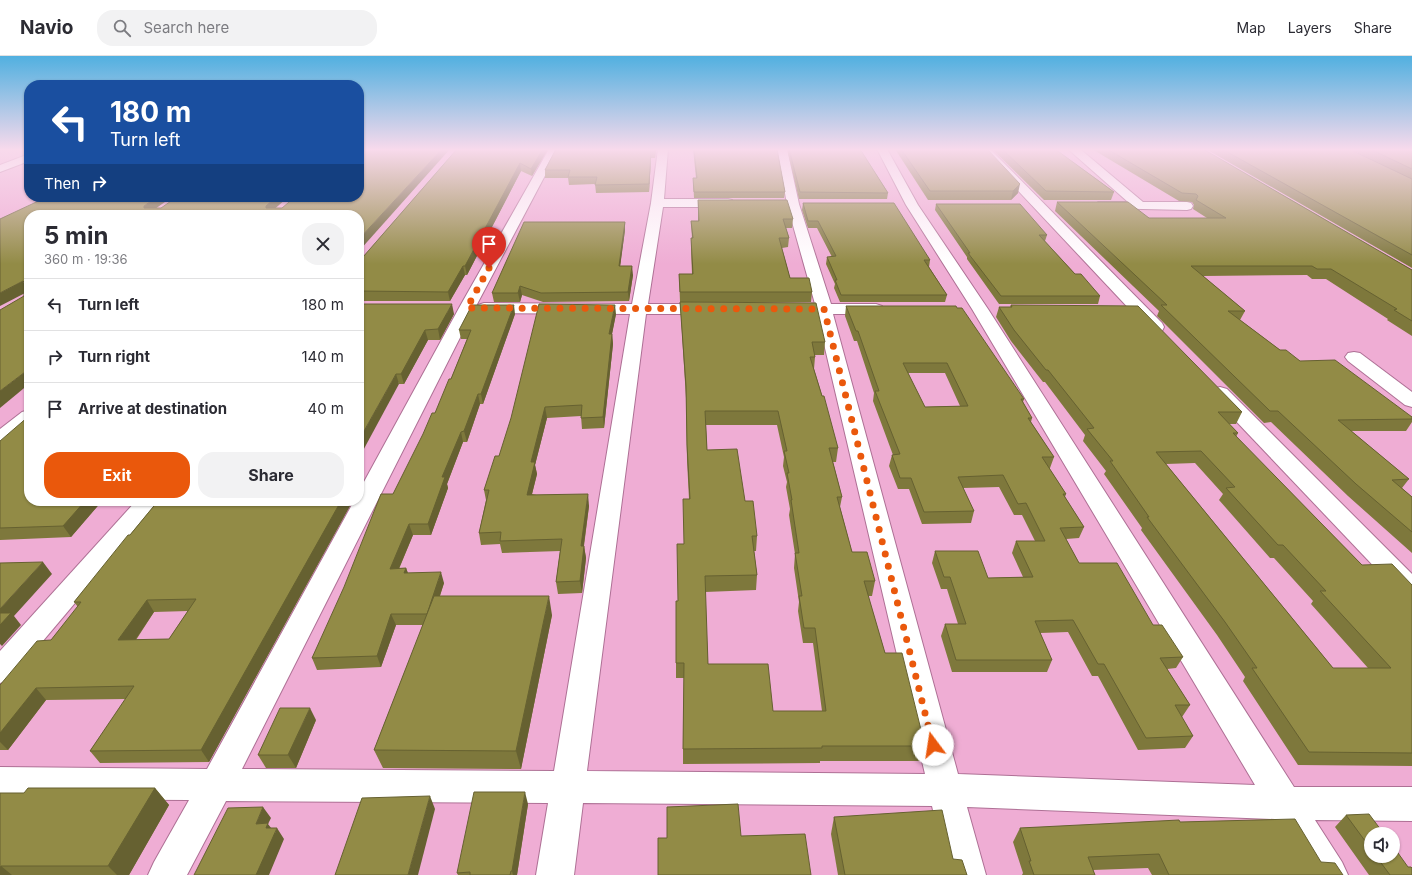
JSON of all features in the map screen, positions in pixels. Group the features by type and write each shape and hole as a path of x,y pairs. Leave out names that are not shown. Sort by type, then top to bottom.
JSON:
{"street":[{"path":"364,495 459,308 531,187"},
{"path":"555,875 638,308 659,187"},
{"path":"790,187 793,204 824,309 944,790 967,875"},
{"path":"902,187 912,205 980,309 1329,875"},
{"path":"1022,187 1166,338"},
{"path":"1119,187 1142,206"},
{"path":"657,203 740,203"},
{"path":"1086,205 1188,206"},
{"path":"459,308 724,309"},
{"path":"770,309 894,309"},
{"path":"1115,310 1139,310"},
{"path":"1354,357 1412,401"},
{"path":"1206,378 1412,590"},
{"path":"0,440 24,420"},
{"path":"1,669 145,506"},
{"path":"167,875 216,786 358,506"},
{"path":"0,783 216,786 944,790 1286,803 1412,804"}],"building":[{"path":"364,187 407,187 364,234 364,210 24,210 24,282 23,281 0,293 0,219 36,202 150,202 144,206 144,208 161,208 170,202 270,202 266,208 282,208 289,202 364,202"},
{"path":"424,187 507,187 465,266 463,266 448,292 364,291 364,256"},
{"path":"694,187 784,187 785,192 694,192"},
{"path":"799,187 884,187 888,193 800,192"},
{"path":"927,187 1017,187 1013,191 930,191"},
{"path":"1042,187 1107,187 1114,192 1046,191"},
{"path":"1172,187 1269,187 1412,270 1412,321 1394,310 1397,309 1331,269 1317,269 1312,266 1191,266 1245,311 1228,311 1280,350 1286,350 1300,361 1335,360 1412,417 1412,419 1338,420 1409,479 1392,480 1412,497 1412,532 1356,484 1278,411 1270,411 1161,305 1167,305 1057,202 1128,202 1149,218 1226,218 1196,200 1198,196 1196,194 1182,193"},
{"path":"1291,187 1412,187 1412,255"},
{"path":"698,200 787,200 793,219 783,219 789,238 779,238 790,278 809,278 812,292 680,292 679,274 693,274 691,238 693,238 691,221 699,221"},
{"path":"803,203 894,203 930,260 924,260 947,295 841,295 835,280 837,280 827,257 836,256 818,221 808,221"},
{"path":"936,204 1020,204 1047,235 1039,235 1075,274 1081,274 1100,296 1001,296 968,253 970,253"},
{"path":"524,222 625,222 619,266 632,266 628,292 541,293 520,286 518,293 492,293"},
{"path":"24,296 24,373 0,391 0,310"},
{"path":"680,302 816,303 825,342 812,342 815,357 810,357 822,396 824,396 838,448 829,448 842,497 837,497 852,552 867,552 875,581 864,581 885,653 902,653 925,746 822,746 822,748 683,749 684,663 676,663 676,601 678,601 677,544 684,544 683,499 690,499 686,386","holes":["705,411 778,411 787,451 784,451 789,473 787,473 799,553 795,553 802,596 799,596 804,628 815,628 826,711 773,711 768,664 708,664 705,576 757,575 752,536 757,536 753,501 745,501 737,449 707,450"]},
{"path":"364,304 452,304 438,329 425,330 401,374 396,374 364,431"},
{"path":"539,304 615,305 609,334 612,334 603,417 581,418 582,405 545,407 531,462 535,462 527,495 588,494 581,546 584,546 580,581 556,582 562,539 500,541 501,532 479,533 489,490 484,490 495,456 499,456 511,418"},
{"path":"472,305 514,305 481,394 478,394 464,431 461,432 442,477 445,477 428,524 409,524 390,569 406,568 404,573 441,572 427,614 391,614 377,656 312,658 344,587 381,494 393,494 432,413 435,413 449,379 451,379 471,330 459,330"},
{"path":"1011,305 1138,306 1242,412 1218,412 1238,433 1233,433 1362,565 1392,564 1412,585 1412,753 1309,752 1252,668 1257,668 1225,622 1147,517 1149,517 1110,461 1113,461 1087,429 1094,428 1014,330 999,307 1012,307","holes":["1201,451 1235,487 1226,488 1278,545 1283,545 1326,591 1320,591 1391,668 1333,668 1156,452"]},
{"path":"846,306 956,306 957,308 962,308 1024,399 1021,399 1032,418 1028,418 1054,457 1042,457 1066,494 1063,494 1084,527 1060,528 1079,563 1117,563 1153,625 1162,625 1183,657 1160,658 1190,705 1175,705 1193,736 1146,738 1104,664 1098,664 1073,620 1035,621 1052,660 956,660 945,624 966,624 950,577 944,577 935,551 978,551 988,578 1033,577 1016,541 1045,541 1026,503 1018,504 1003,475 958,477 974,511 924,512 911,478 900,478 892,455 900,454 875,391 879,391 858,331 856,331","holes":["903,363 947,363 968,406 925,407"]},
{"path":"24,420 24,506 81,506 63,526 0,528 0,441"},
{"path":"154,506 338,506 201,750 90,751 134,686 36,688 0,733 0,685 37,641 51,640 81,602 74,602 128,535 130,535","holes":["196,599 169,639 118,640 147,600"]},
{"path":"43,562 0,609 0,563"},
{"path":"434,596 549,596 516,751 374,750"},
{"path":"0,613 11,613 0,625"},
{"path":"280,708 310,708 288,755 258,755"},
{"path":"28,788 155,788 108,866 1,866 0,868 0,793 24,793"},
{"path":"474,792 525,792 512,871 510,875 470,875 470,872 457,873"},
{"path":"430,796 408,875 335,875 362,798"},
{"path":"738,804 741,836 805,834 811,875 658,875 658,838 667,838 667,807"},
{"path":"263,807 256,824 268,823 266,828 277,828 256,875 194,875 228,808"},
{"path":"942,810 953,859 962,860 967,875 845,875 834,817"},
{"path":"1369,814 1379,827 1364,827 1364,839 1346,815"},
{"path":"1295,819 1321,862 1335,863 1343,875 1169,875 1159,854 1088,857 1095,875 1034,875 1020,828 1179,820 1180,822"},
{"path":"1400,856 1408,867 1412,868 1412,875 1390,875 1381,863 1400,863"}],"route":[{"path":"489,268 467,308 824,309 933,745"}]}
